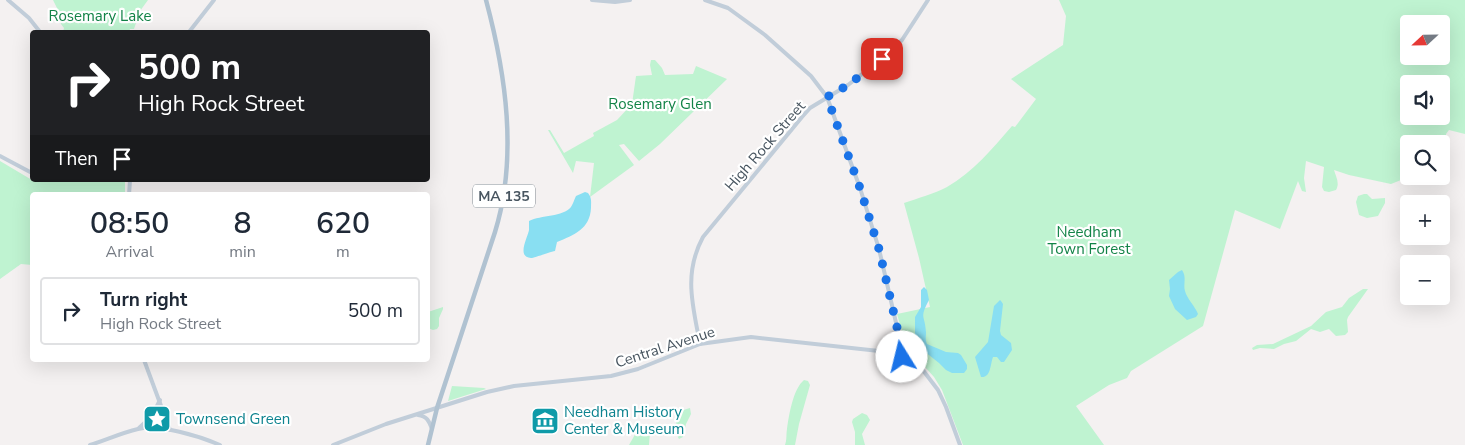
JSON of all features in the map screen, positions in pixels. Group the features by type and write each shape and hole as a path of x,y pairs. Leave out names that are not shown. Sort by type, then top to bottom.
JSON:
{"main road":[{"name":"MA 135","path":"428,445 437,408 496,232 506,186 507,150 504,85 486,0"}],"street":[{"path":"8,0 30,18 39,30"},
{"path":"191,30 214,0"},
{"path":"592,0 614,2 630,0"},
{"path":"705,0 728,8 765,35 812,76 827,97 860,188 879,249 902,349 902,357"},
{"name":"High Rock Street","path":"700,344 690,280 693,258 703,237 810,108 848,85 890,52 902,40 928,0"},
{"path":"0,156 30,172"},
{"name":"Central Avenue","path":"333,445 416,414 485,392 507,387 615,375 648,366 700,344 750,336 879,351 902,357 922,369 938,390 960,445"},
{"path":"145,362 170,430"},
{"path":"138,429 152,416 160,400"},
{"path":"416,414 427,418 432,429"},
{"path":"90,445 138,429 156,428 170,430 220,445"}],"green space":[{"name":"Rosemary Lake","path":"53,0 148,0 140,11 134,29 130,30 64,30 59,12"},
{"name":"Needham Town Forest","path":"1059,0 1465,0 1465,134 1449,130 1446,135 1400,135 1400,180 1391,184 1334,170 1338,182 1336,190 1324,191 1322,187 1324,167 1306,161 1304,178 1306,192 1302,191 1298,181 1280,229 1235,210 1203,326 1131,371 1127,378 1109,385 1076,406 1104,445 963,445 942,390 934,377 906,346 897,314 930,307 904,203 937,192 956,181 982,159 1012,126 1015,127 1036,99 1011,79 1063,45 1066,16"},
{"name":"Rosemary Glen","path":"651,60 655,60 665,75 693,74 696,66 727,79 660,144 639,161 624,144 619,145 634,165 590,197 594,163 576,161 573,173 548,130 550,130 564,153 594,136 593,133 617,120 632,104 636,76 652,75"},
{"path":"0,161 30,179 30,182 125,182 125,192 30,192 30,265 21,264 0,279"},
{"path":"1367,194 1372,199 1385,198 1385,203 1378,216 1367,218 1359,215 1356,202 1358,196"},
{"path":"1363,289 1368,289 1348,317 1348,332 1345,335 1336,336 1329,329 1320,332 1311,329 1296,341 1274,349 1260,348 1253,350 1252,348 1257,345 1273,344 1311,326 1326,312 1342,307 1349,298"},
{"path":"443,307 437,329 430,329 430,311"},
{"path":"804,380 808,381 810,385 795,445 785,445 792,403 797,389"},
{"path":"452,386 484,388 486,389 448,401"},
{"path":"690,408 691,414 683,437 679,439 676,426 677,419 681,412"},
{"path":"862,413 867,415 870,420 862,434 865,445 855,445 855,432 852,422 853,419"},
{"path":"641,428 646,428 650,432 649,445 629,445 637,431"}],"water":[{"path":"585,192 591,198 591,204 590,215 584,226 575,234 557,242 555,251 533,258 527,257 524,254 524,246 529,230 529,221 563,213 571,207 576,196"},
{"path":"1182,270 1186,294 1198,314 1196,317 1187,320 1175,309 1169,296 1169,280"},
{"path":"924,287 927,290 929,300 923,314 927,344 946,352 961,355 967,365 964,373 952,373 946,370 915,342 915,317 921,307 921,290"},
{"path":"1000,300 1003,304 1000,331 1001,335 1011,343 1012,350 1004,362 1001,362 997,357 993,357 987,375 981,377 975,357 988,342 994,306"}],"place":[{"name":"Townsend Green","path":"157,419"},
{"name":"Needham History Center & Museum","path":"545,421"}],"route":[{"path":"882,59 848,85 827,97 860,188 879,249 902,349 902,357"}]}
